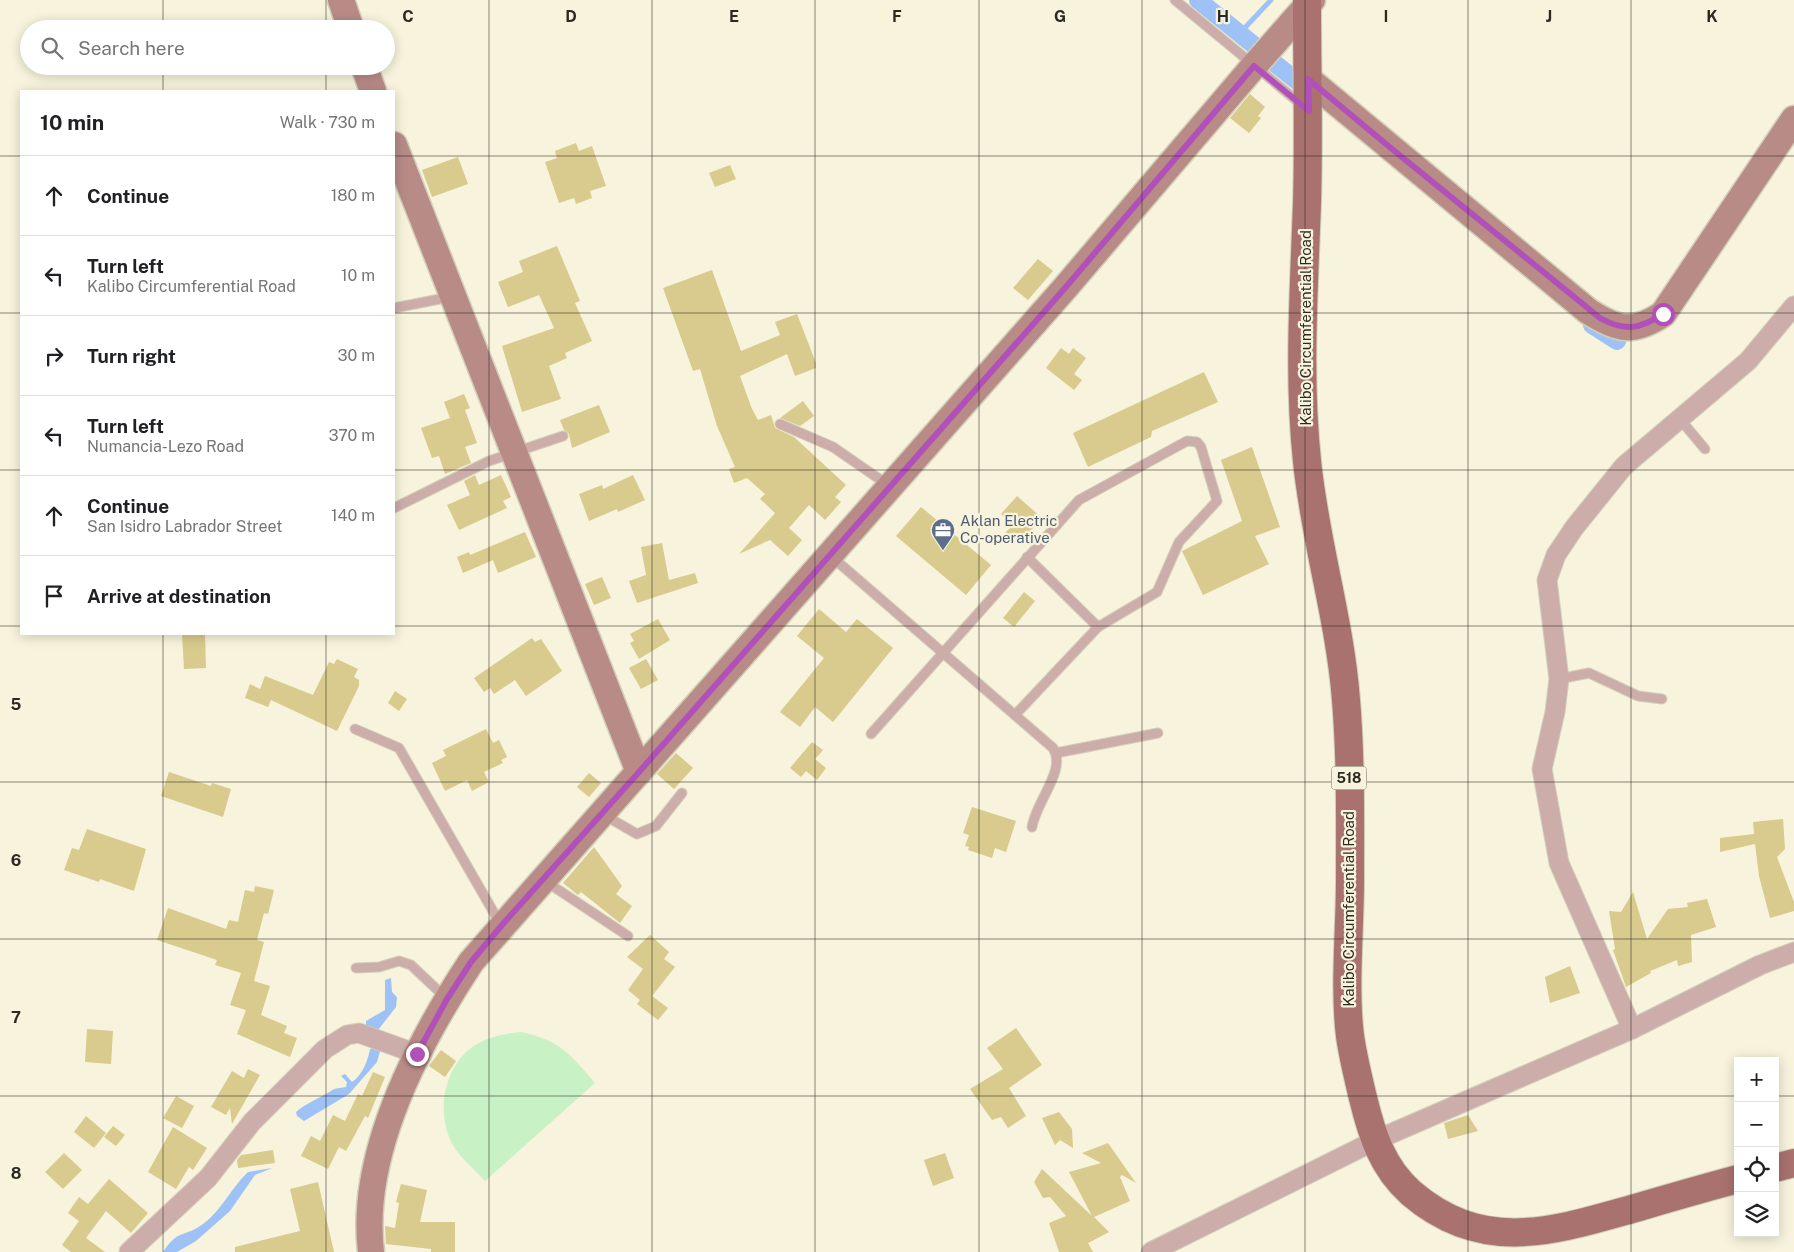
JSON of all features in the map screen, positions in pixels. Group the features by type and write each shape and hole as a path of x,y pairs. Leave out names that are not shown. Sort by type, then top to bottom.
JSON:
{"main road":[{"path":"341,0 348,20"},
{"path":"371,1252 370,1216 375,1180 399,1096 417,1054 447,999 471,962 1065,288 1309,2"},
{"name":"Kalibo Circumferential Road","path":"1309,2 1309,111 1302,348 1306,443 1315,520 1342,660 1346,702 1350,846 1348,1002 1350,1035 1374,1141 1387,1167 1411,1192 1433,1210 1460,1224 1492,1232 1554,1231 1734,1180"},
{"path":"367,75 373,90"},
{"path":"1308,79 1588,311 1608,323 1620,326 1646,325 1663,314 1794,118"},
{"path":"395,148 639,772"},
{"path":"1779,1167 1794,1163"}],"street":[{"path":"1632,1029 1559,863 1542,769 1555,712 1559,679 1547,580 1556,555 1574,528 1624,466 1748,361 1794,306"},
{"path":"1151,1252 1374,1141 1632,1029 1760,965 1794,952"},
{"path":"129,1252 208,1178 252,1122 325,1049 347,1034 359,1033 417,1054"}],"lane":[{"path":"1175,0 1309,111"},
{"path":"395,308 453,296"},
{"path":"1679,418 1705,450"},
{"path":"780,424 833,447 890,486"},
{"path":"395,508 490,461 514,451 563,436"},
{"path":"871,734 1079,500 1187,441 1199,444 1216,492 1215,504 1179,542 1157,592 1098,627 1014,715"},
{"path":"830,555 1056,753 1057,769 1034,814 1032,827"},
{"path":"1027,557 1098,627"},
{"path":"1559,679 1589,673 1638,696 1662,699"},
{"path":"355,729 398,748 502,925"},
{"path":"1056,753 1158,733"},
{"path":"602,814 638,834 656,826 682,793"},
{"path":"542,880 628,936"},
{"path":"356,968 378,967 400,961 411,965 447,999"}],"green space":[{"path":"521,1032 555,1044 571,1056 595,1083 485,1181 459,1154 449,1137 445,1122 445,1092 449,1078 465,1053 488,1039"}],"water":[{"path":"391,978 392,992 397,997 396,1007 378,1030 366,1028 366,1021 385,1010 385,980"},
{"path":"375,1047 381,1048 377,1062 349,1094 304,1121 297,1116 296,1112 309,1103 334,1089 346,1087 347,1082 341,1076 345,1074 352,1082 356,1079 364,1067 370,1049"},
{"path":"272,1168 255,1175 230,1211 196,1241 177,1252 163,1252 173,1239 196,1228 210,1218 248,1172"}],"building":[{"path":"1250,94 1265,107 1258,116 1261,118 1249,133 1230,118"},
{"path":"576,143 579,151 592,146 606,186 590,191 592,198 576,204 574,198 559,203 545,162 557,158 555,151"},
{"path":"458,157 468,184 432,197 422,170"},
{"path":"730,165 736,179 715,187 709,173"},
{"path":"557,246 580,301 575,303 592,341 565,353 567,358 549,366 561,399 522,412 502,346 554,328 539,295 508,307 498,282 523,272 519,261"},
{"path":"1038,259 1053,271 1028,300 1013,288"},
{"path":"712,270 741,351 780,335 775,322 797,314 816,363 816,368 795,376 787,354 740,376 758,420 771,415 775,428 794,437 846,485 835,497 841,502 825,520 809,505 789,528 802,540 788,556 770,540 739,554 775,513 760,499 765,494 747,478 734,483 729,469 735,467 717,426 700,369 693,371 663,288"},
{"path":"1061,348 1069,354 1073,348 1086,358 1074,374 1082,380 1074,390 1046,368"},
{"path":"1204,372 1218,402 1152,431 1151,437 1088,467 1073,433"},
{"path":"464,394 470,408 465,410 477,443 465,447 471,463 445,474 439,456 432,458 421,428 450,418 444,402"},
{"path":"803,401 814,416 800,426 780,418"},
{"path":"599,405 610,432 572,448 569,434 564,430 560,420"},
{"path":"1252,447 1280,527 1255,536 1269,564 1203,595 1182,551 1242,521 1221,460"},
{"path":"475,475 479,485 501,475 511,497 503,501 507,508 459,530 447,505 470,495 464,481"},
{"path":"633,475 645,500 618,512 617,509 589,521 579,494 602,485 603,489"},
{"path":"1017,496 1042,518 1018,545 1005,533 1013,525 1001,514"},
{"name":"Aklan Electric Co-operative","path":"921,507 991,565 966,595 896,536"},
{"path":"525,532 536,557 498,573 493,560 463,573 457,557 469,552 470,555"},
{"path":"662,543 669,580 695,573 698,583 637,603 629,581 646,575 641,547"},
{"path":"602,577 611,598 594,605 585,584"},
{"path":"1024,592 1035,601 1014,627 1003,618"},
{"path":"819,609 846,632 857,619 893,648 833,722 815,707 800,727 780,712 824,658 797,636"},
{"path":"658,619 670,640 639,659 630,643 634,641 630,634"},
{"path":"182,635 205,635 206,668 184,669"},
{"path":"532,638 535,642 541,639 562,671 526,696 515,680 494,694 490,688 484,692 474,678"},
{"path":"337,659 358,669 354,677 359,680 359,686 337,731 271,700 268,707 245,698 250,684 260,689 265,676 313,695 329,662 334,664"},
{"path":"646,659 658,680 641,689 629,668"},
{"path":"395,691 407,699 399,711 388,703"},
{"path":"486,729 493,743 499,740 507,757 501,760 503,763 484,772 489,782 472,791 467,780 445,791 432,763 446,756 443,750"},
{"path":"812,742 823,750 815,759 826,768 817,780 806,771 801,777 790,768"},
{"path":"676,753 693,768 674,789 657,774"},
{"path":"169,772 211,786 212,783 231,789 223,817 161,796"},
{"path":"589,773 601,783 589,797 577,787"},
{"path":"972,807 1016,821 1006,852 995,848 992,858 968,850 969,847 965,846 969,835 963,833"},
{"path":"1783,819 1785,849 1777,857 1794,902 1794,911 1770,918 1759,876 1755,844 1720,852 1720,838 1754,834 1753,822"},
{"path":"87,829 146,849 134,891 100,879 99,882 64,870 72,848 79,850"},
{"path":"594,847 622,886 616,894 632,906 620,923 581,892 578,895 563,883"},
{"path":"255,886 274,890 268,914 264,913 257,940 264,942 254,981 270,986 261,1015 287,1026 284,1033 297,1038 290,1057 237,1034 246,1010 230,1005 241,973 215,965 217,960 157,940 168,908 226,929 229,920 238,922 245,890 254,892"},
{"path":"1633,892 1647,939 1668,909 1688,907 1687,903 1707,899 1716,927 1691,935 1692,962 1678,966 1677,960 1650,971 1651,973 1626,987 1613,950 1615,949 1609,911 1621,912"},
{"path":"650,935 669,952 664,959 675,967 652,996 668,1008 658,1020 637,1004 640,1000 628,990 643,969 627,957"},
{"path":"1570,966 1580,993 1550,1003 1545,977"},
{"path":"1016,1028 1042,1065 1009,1088 1026,1116 1008,1128 1001,1117 992,1120 970,1089 1003,1069 987,1048"},
{"path":"87,1029 113,1031 111,1064 85,1062"},
{"path":"441,1050 456,1061 445,1077 429,1066"},
{"path":"248,1069 260,1075 232,1124 230,1108 226,1115 211,1107 232,1071 244,1078"},
{"path":"373,1072 385,1077 368,1118 365,1116 346,1151 339,1147 328,1169 301,1156 311,1136 320,1141 333,1115 345,1121 358,1094 362,1096"},
{"path":"176,1096 194,1106 182,1128 163,1118"},
{"path":"1059,1112 1072,1129 1073,1148 1060,1140 1055,1145 1042,1118"},
{"path":"1468,1115 1478,1131 1448,1139 1444,1123"},
{"path":"86,1116 106,1133 94,1148 74,1132"},
{"path":"113,1126 125,1135 116,1146 104,1137"},
{"path":"173,1127 207,1148 193,1170 189,1167 176,1189 148,1172"},
{"path":"1108,1143 1136,1183 1122,1175 1120,1177 1130,1201 1094,1217 1109,1232 1088,1243 1093,1252 1059,1252 1049,1223 1066,1216 1050,1197 1043,1198 1034,1182 1042,1169 1092,1216 1069,1172 1101,1163 1082,1153"},
{"path":"273,1150 275,1163 238,1168 237,1160 241,1155"},
{"path":"64,1153 82,1170 63,1189 45,1172"},
{"path":"945,1153 954,1178 933,1186 924,1160"},
{"path":"109,1179 148,1213 131,1233 106,1211 86,1238 105,1252 71,1252 62,1245 79,1221 68,1213 79,1197 88,1204"},
{"path":"318,1182 334,1252 235,1252 235,1247 300,1231 290,1189"},
{"path":"401,1184 427,1190 420,1222 455,1222 455,1252 431,1252 431,1249 386,1244 385,1226 395,1228 399,1203 396,1202"}],"waterway":[{"path":"1198,0 1255,46"},
{"path":"1239,34 1271,0"},
{"path":"1273,62 1302,85"},
{"path":"1592,325 1617,341"}],"place":[{"name":"Aklan Electric Co-operative","path":"943,551"}],"route":[{"path":"417,1054 431,1026 471,962 502,925 1065,288 1254,66 1309,111 1308,79 1588,311 1608,323 1635,327 1646,325 1663,314"}]}
